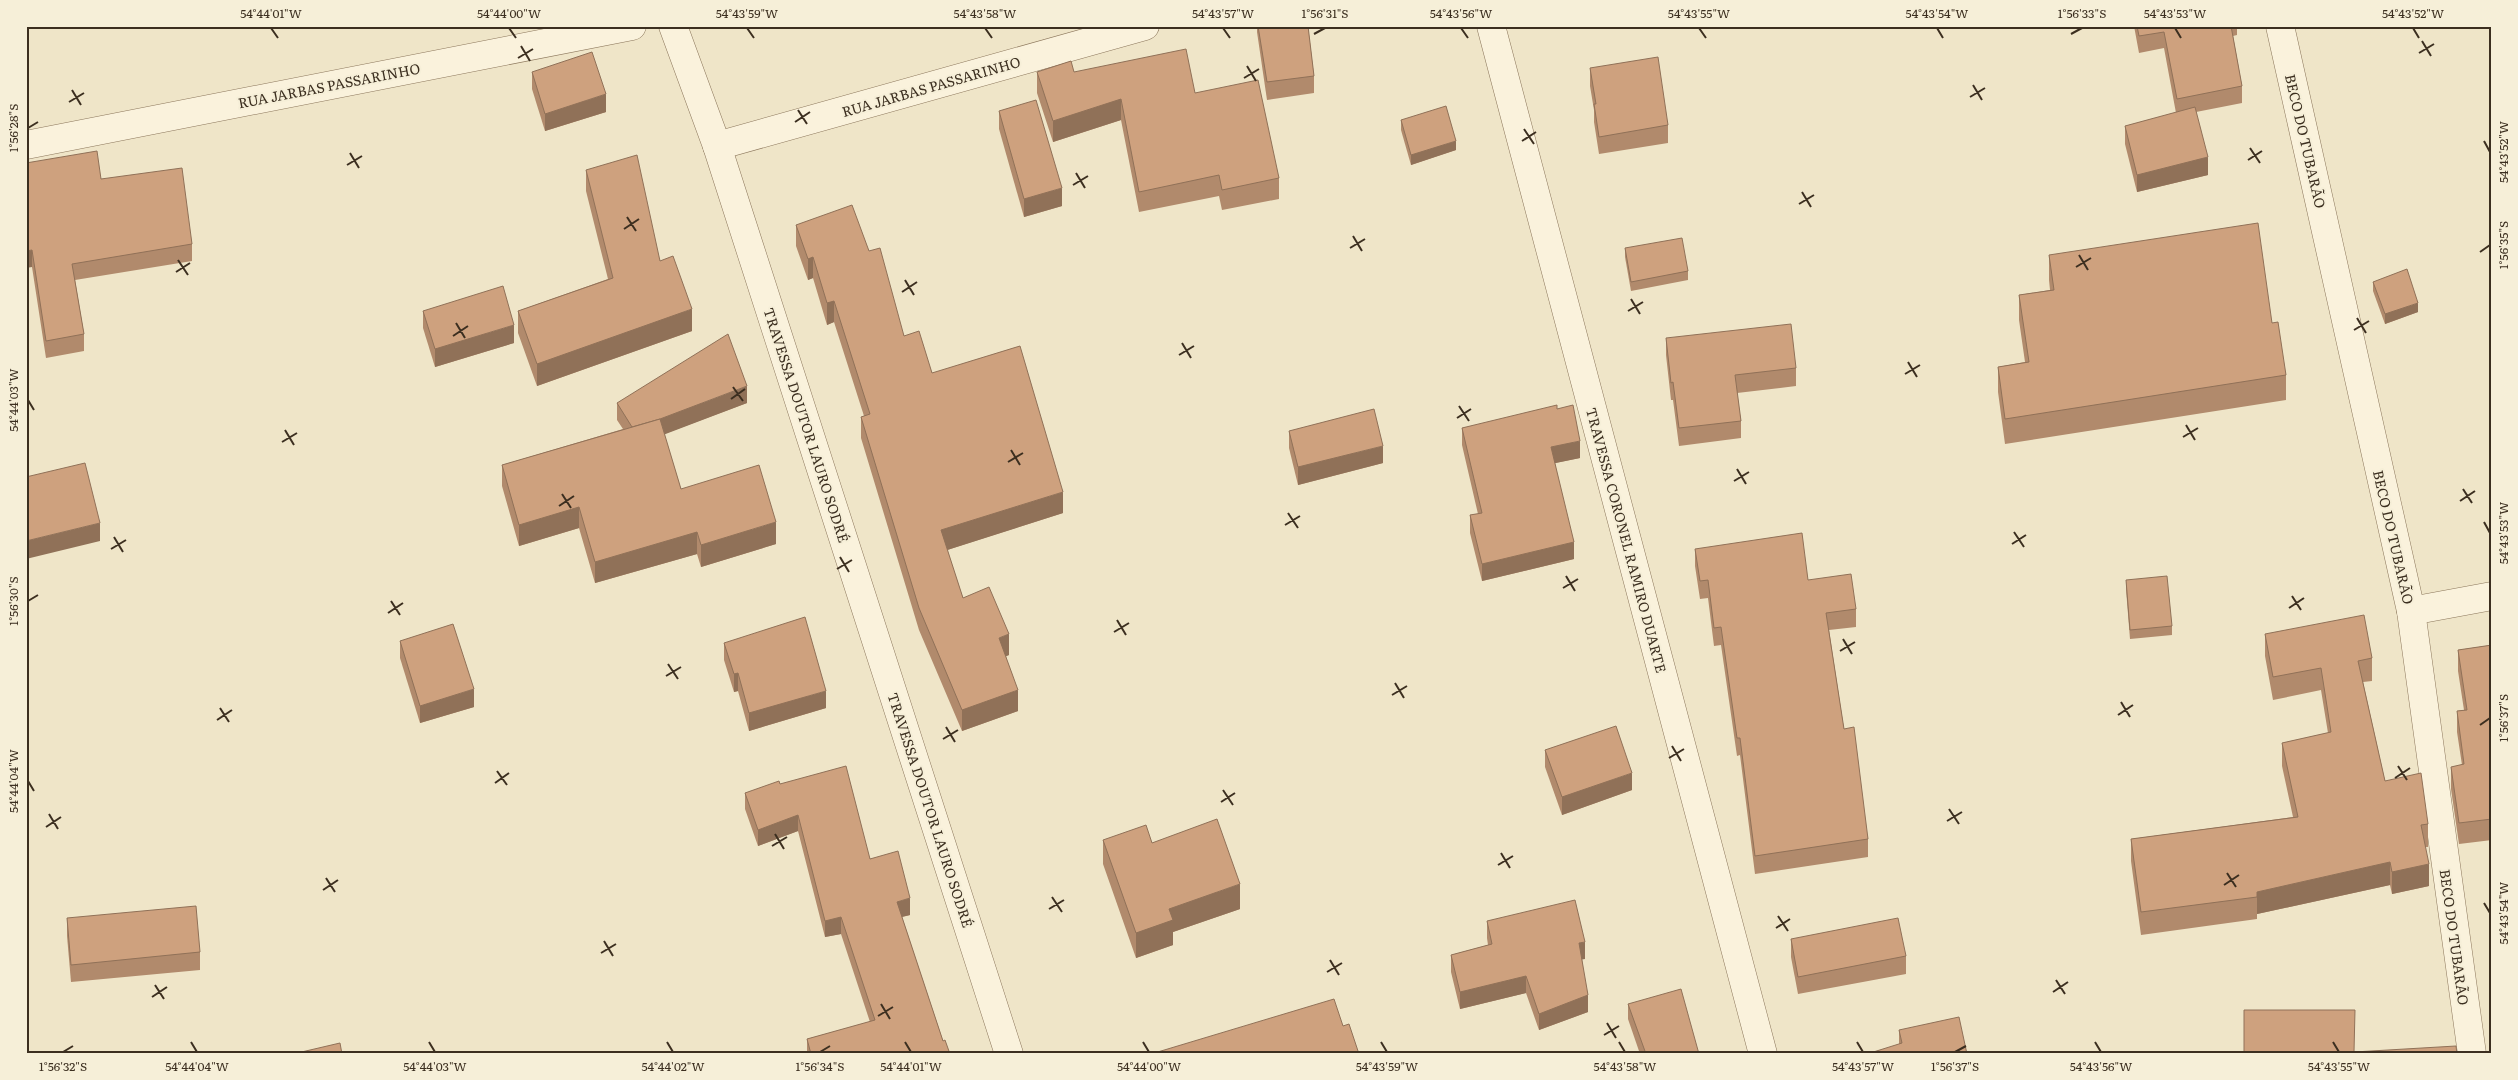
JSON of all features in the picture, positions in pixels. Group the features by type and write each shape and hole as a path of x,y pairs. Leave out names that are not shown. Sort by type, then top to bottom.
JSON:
{"street":[{"name":"RUA JARBAS PASSARINHO","path":"26,145 632,26"},
{"name":"TRAVESSA DOUTOR LAURO SODRÉ","path":"673,26 717,146 1009,1054"},
{"name":"RUA JARBAS PASSARINHO","path":"717,146 1145,26"},
{"name":"TRAVESSA CORONEL RAMIRO DUARTE","path":"1490,26 1763,1054"},
{"name":"BECO DO TUBARÃO","path":"2280,26 2410,610 2472,1054"},
{"path":"2410,610 2492,596"}],"building":[{"path":"1258,26 1308,26 1314,76 1267,82"},
{"path":"2137,26 2231,26 2242,86 2177,99 2164,32 2139,36"},
{"path":"1186,49 1195,93 1258,80 1279,178 1222,190 1219,175 1139,192 1121,99 1053,121 1037,72 1071,61 1074,72"},
{"path":"592,52 606,94 545,114 532,72"},
{"path":"1658,57 1668,125 1599,137 1590,68"},
{"path":"1036,100 1062,188 1024,199 999,111"},
{"path":"1446,106 1456,141 1411,155 1401,120"},
{"path":"2195,107 2208,157 2137,175 2125,126"},
{"path":"97,151 101,179 182,168 192,244 72,264 84,334 46,341 32,250 26,251 26,163"},
{"path":"637,155 660,261 673,256 692,309 537,364 518,311 613,278 586,170"},
{"path":"852,205 869,251 880,248 904,336 919,331 932,373 1020,346 1063,492 941,530 963,598 989,587 1009,634 999,638 1018,690 962,710 919,608 861,417 870,414 834,301 827,303 813,257 808,259 796,225"},
{"path":"2258,223 2272,323 2278,322 2286,375 2005,419 1998,367 2029,362 2019,295 2054,290 2049,255"},
{"path":"1682,238 1688,271 1631,282 1625,248"},
{"path":"2407,269 2418,303 2385,314 2373,282"},
{"path":"503,286 514,325 435,349 423,311"},
{"path":"1791,324 1796,368 1735,375 1741,421 1679,428 1666,338"},
{"path":"728,334 747,386 660,419 632,427 617,403"},
{"path":"1557,405 1557,409 1573,405 1580,441 1551,447 1574,542 1482,564 1470,515 1482,513 1462,428"},
{"path":"1374,409 1383,446 1298,467 1289,431"},
{"path":"660,419 681,489 759,465 776,522 701,545 697,532 595,562 579,507 519,525 502,465"},
{"path":"85,463 100,523 26,541 26,477"},
{"path":"1802,533 1808,580 1851,574 1856,609 1826,613 1844,729 1854,727 1868,839 1755,856 1740,738 1737,738 1721,627 1714,628 1708,580 1700,581 1695,549"},
{"path":"2167,576 2172,626 2130,630 2126,580"},
{"path":"2364,615 2372,658 2358,661 2385,781 2421,773 2428,824 2421,825 2429,864 2392,872 2390,862 2257,892 2257,897 2141,912 2131,839 2298,817 2282,743 2331,732 2321,668 2273,677 2265,634"},
{"path":"805,617 826,691 749,713 738,673 734,674 724,643"},
{"path":"453,624 474,689 420,706 400,641"},
{"path":"2492,645 2492,819 2459,823 2451,767 2464,764 2457,711 2467,710 2458,650"},
{"path":"1616,726 1632,773 1562,797 1545,750"},
{"path":"846,766 870,859 898,851 910,898 897,902 943,1041 945,1040 950,1054 811,1054 807,1039 875,1020 841,917 825,921 798,815 758,830 745,793 779,781 780,784"},
{"path":"1217,819 1240,884 1169,909 1173,920 1136,933 1103,840 1146,825 1152,843"},
{"path":"1575,900 1585,942 1579,943 1588,995 1539,1014 1526,976 1460,992 1451,955 1492,944 1487,921"},
{"path":"196,906 200,952 71,965 67,918"},
{"path":"1898,918 1906,956 1798,977 1791,939"},
{"path":"1681,989 1699,1054 1646,1054 1628,1004"},
{"path":"1334,999 1343,1026 1349,1024 1359,1054 1151,1054"},
{"path":"2244,1010 2355,1010 2354,1052 2456,1046 2457,1054 2244,1054"},
{"path":"1959,1017 1967,1054 1867,1054 1902,1043 1899,1030"},
{"path":"340,1043 342,1054 293,1054"}]}
